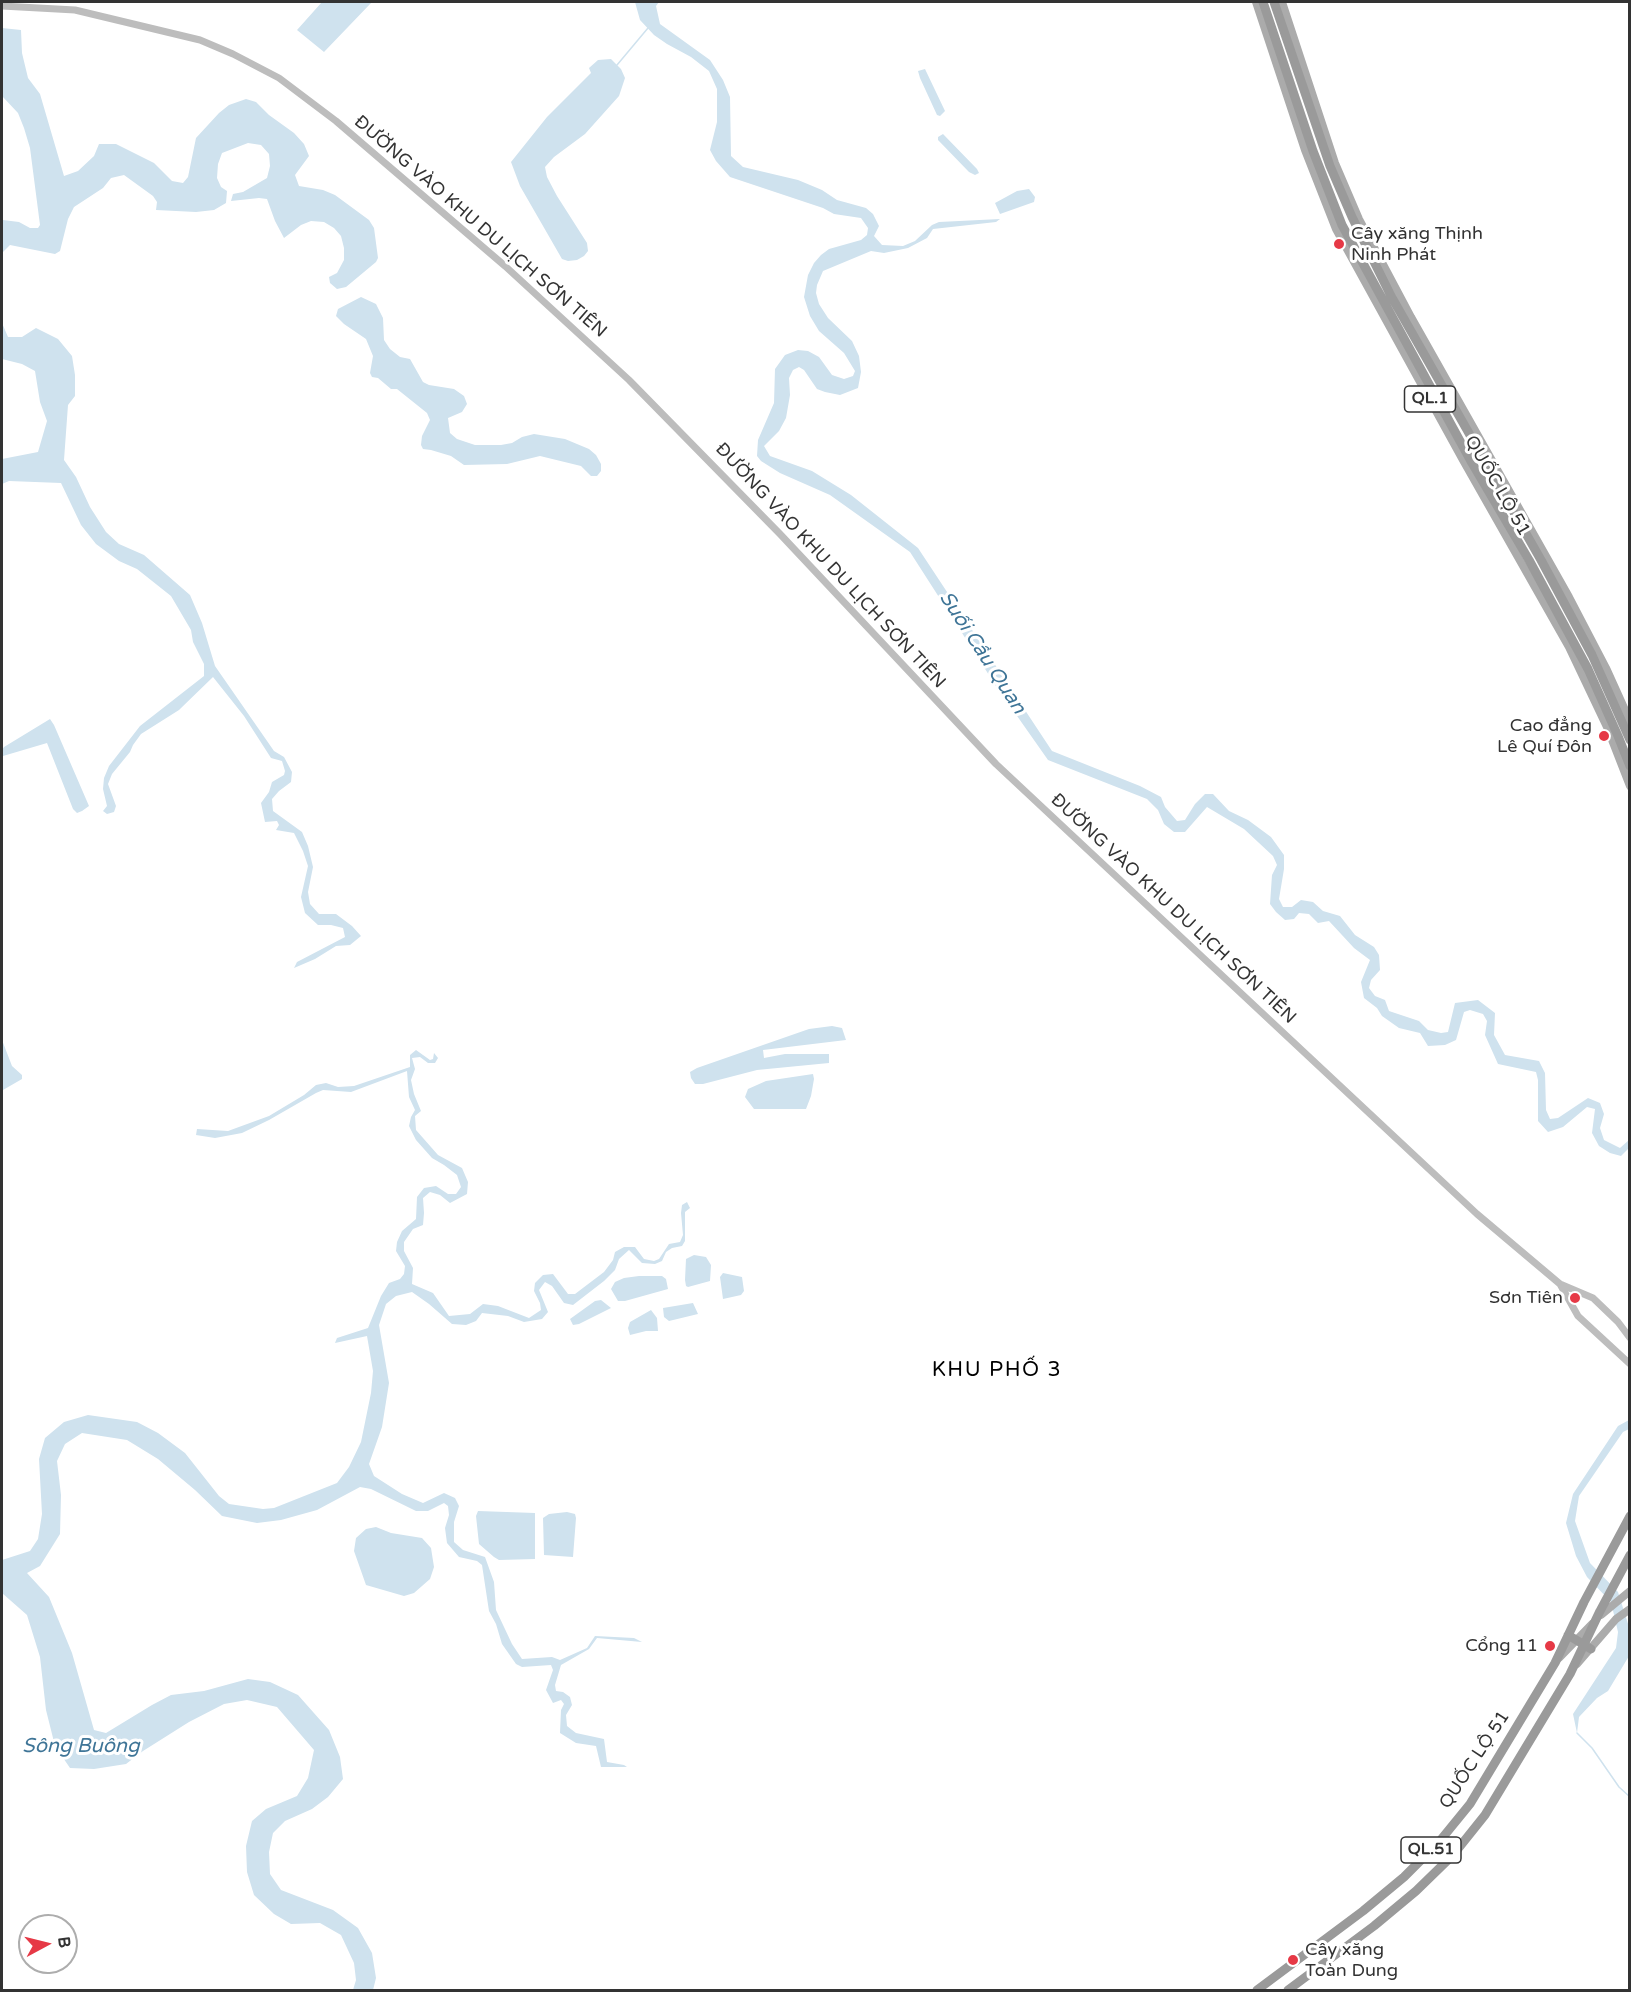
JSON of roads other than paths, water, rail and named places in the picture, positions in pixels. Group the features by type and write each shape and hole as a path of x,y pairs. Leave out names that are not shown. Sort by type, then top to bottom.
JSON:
{"highway":[{"name":"QUỐC LỘ 51","path":"1263,2 1304,135 1344,230 1478,480 1529,560 1588,669 1626,759"},
{"name":"QUỐC LỘ 51","path":"1274,2 1296,57 1330,166 1352,217 1391,296 1500,482 1592,655 1629,740"},
{"name":"QUỐC LỘ 51","path":"1288,1990 1374,1926 1416,1891 1453,1855 1485,1815 1570,1674 1580,1642 1584,1602 1629,1516"},
{"name":"QUỐC LỘ 51","path":"1257,1990 1367,1908 1404,1877 1439,1842 1470,1804 1554,1663 1580,1642 1604,1609 1629,1555"}],"main road":[{"name":"QUỐC LỘ 51","path":"1256,2 1304,135"},
{"name":"QUỐC LỘ 51","path":"1282,2 1296,57"},
{"name":"QUỐC LỘ 51","path":"1500,482 1599,654 1629,721"},
{"name":"QUỐC LỘ 51","path":"1626,759 1629,786"},
{"path":"1604,1609 1626,1594"},
{"path":"1580,1642 1629,1609"}],"street":[{"name":"ĐƯỜNG VÀO KHU DU LỊCH SƠN TIÊN","path":"2,6 75,10 200,40 279,78 336,121 505,266 629,380 780,534 996,764 1477,1214 1560,1284 1593,1298 1618,1322 1629,1338"},
{"name":"ĐƯỜNG VÀO KHU DU LỊCH SƠN TIÊN","path":"1560,1284 1578,1316 1629,1364"}],"water":[{"path":"322,2 372,2 324,52 297,30"},
{"name":"Suối Cầu Quan","path":"635,2 659,2 656,6 660,24 710,60 723,80 730,97 731,156 743,167 798,180 822,190 837,200 866,208 873,214 879,226 874,236 882,245 903,246 915,241 932,225 939,222 1000,219 996,222 933,229 927,238 908,248 884,253 871,251 823,271 816,293 819,304 828,318 852,341 859,356 861,372 858,388 840,395 825,392 817,389 804,370 799,367 793,370 789,378 790,395 786,418 779,431 764,446 770,456 812,471 851,495 918,548 1052,751 1140,786 1161,797 1165,807 1177,821 1185,820 1195,804 1205,794 1213,794 1229,811 1248,820 1271,837 1284,855 1279,899 1283,907 1292,907 1301,900 1313,902 1323,911 1340,916 1355,935 1374,947 1379,955 1380,970 1371,980 1369,988 1375,996 1385,1000 1389,1011 1419,1021 1428,1030 1441,1033 1448,1032 1455,1003 1478,1000 1495,1013 1494,1035 1505,1055 1539,1061 1545,1073 1546,1110 1550,1119 1558,1118 1588,1098 1600,1103 1604,1114 1600,1128 1604,1140 1620,1148 1629,1140 1629,1148 1621,1156 1610,1153 1599,1146 1592,1133 1595,1109 1587,1107 1563,1127 1548,1132 1538,1121 1536,1072 1498,1064 1485,1035 1487,1021 1483,1014 1470,1010 1464,1012 1456,1040 1445,1045 1428,1046 1420,1033 1399,1028 1382,1016 1377,1008 1364,998 1361,982 1370,960 1354,948 1329,921 1318,923 1309,914 1299,913 1294,919 1285,920 1270,904 1272,875 1277,865 1273,856 1244,829 1207,807 1185,832 1174,832 1164,824 1158,810 1147,799 1048,760 996,686 910,552 830,495 780,473 761,461 757,456 758,440 774,403 775,369 785,355 798,350 808,351 819,357 832,375 844,379 853,376 855,371 844,353 819,331 810,316 804,297 808,275 821,255 829,249 861,240 867,235 868,228 861,218 834,214 823,208 730,177 710,150 717,122 717,89 709,71 691,57 654,35 640,20"},
{"path":"2,28 21,30 22,53 28,78 40,94 64,176 78,171 94,156 99,144 116,144 154,163 172,181 183,183 188,177 196,138 229,105 246,99 256,102 304,144 309,156 295,175 299,186 323,190 335,195 369,220 374,228 378,258 376,262 346,287 337,289 330,283 329,277 337,273 344,260 344,248 341,236 334,228 324,222 311,221 301,225 284,238 267,199 231,201 233,194 243,192 267,178 270,166 269,154 261,145 248,143 222,153 217,178 221,187 227,191 226,203 214,210 196,212 156,210 157,202 153,196 124,175 111,178 103,188 74,207 68,219 60,251 55,254 10,245 2,253 3,220 19,222 30,228 38,228 40,225 30,148 18,113 2,96"},
{"path":"611,59 621,69 625,78 619,96 585,134 554,157 545,167 547,177 557,196 587,243 588,251 584,256 568,261 562,259 520,186 511,162 547,117 591,73 589,68 598,60"},
{"path":"925,69 945,111 940,116 937,115 920,78 918,71"},
{"path":"943,134 979,173 975,175 969,172 938,140 938,137"},
{"path":"1029,189 1035,197 1034,202 1000,214 995,203 1017,191"},
{"path":"361,297 376,304 383,318 384,340 400,357 410,359 423,382 454,389 464,396 467,404 462,412 448,418 450,433 457,439 475,445 501,445 534,434 565,439 589,449 596,455 601,464 601,471 597,476 591,476 581,466 540,456 507,464 464,465 451,456 423,449 422,436 430,420 427,413 397,389 391,389 378,378 372,377 370,373 373,356 366,339 336,316 338,309"},
{"path":"2,323 8,337 22,337 36,328 58,339 72,356 75,396 68,405 64,460 106,532 119,544 144,555 190,595 202,623 215,666 274,751 284,757 292,772 291,782 272,799 273,811 302,832 308,846 313,867 308,892 310,904 319,914 336,914 352,926 361,936 350,945 336,946 294,968 297,962 345,937 343,928 318,925 305,913 301,897 308,866 303,851 294,833 276,830 279,825 277,821 265,822 261,803 269,792 272,782 284,775 282,761 271,758 244,716 213,677 179,710 141,734 112,774 108,784 116,806 114,812 107,814 103,811 107,806 103,789 104,778 109,766 140,726 204,676 204,664 193,642 191,630 171,596 137,569 119,561 96,544 81,525 61,483 9,481 2,484 2,459 38,452 47,421 40,402 35,371 22,364 2,359"},
{"path":"50,719 89,806 77,813 73,809 47,743 3,756 4,747"},
{"path":"832,1026 842,1028 846,1040 763,1050 764,1058 785,1054 829,1054 829,1063 757,1070 703,1084 695,1084 691,1078 690,1072 697,1068 809,1029"},
{"path":"2,1040 12,1066 22,1075 22,1079 3,1090"},
{"name":"Sông Buông","path":"416,1050 430,1060 433,1059 434,1053 438,1058 435,1063 428,1063 420,1057 412,1058 415,1069 411,1080 421,1111 415,1116 416,1130 438,1155 462,1168 468,1182 467,1194 450,1203 440,1195 430,1192 423,1198 423,1225 413,1229 404,1242 404,1251 413,1268 412,1284 433,1293 449,1316 470,1314 483,1304 498,1306 529,1318 541,1310 534,1291 535,1283 543,1275 553,1274 568,1294 575,1294 604,1272 613,1260 615,1252 624,1247 635,1247 644,1259 654,1261 659,1259 669,1244 680,1242 683,1235 682,1205 687,1202 690,1208 685,1212 685,1241 682,1246 666,1252 662,1261 655,1264 642,1263 629,1250 619,1259 615,1270 604,1281 573,1305 564,1303 552,1286 545,1282 539,1290 548,1312 542,1319 524,1322 508,1316 482,1313 476,1321 466,1325 452,1324 412,1292 396,1296 386,1304 379,1325 389,1383 382,1427 369,1464 374,1476 402,1494 423,1503 444,1493 455,1498 459,1506 454,1522 454,1542 463,1550 485,1557 494,1582 496,1610 512,1644 522,1659 552,1657 560,1660 587,1648 595,1636 634,1638 642,1642 597,1638 589,1649 561,1665 555,1685 556,1691 563,1692 570,1697 572,1705 566,1715 567,1726 576,1733 604,1739 607,1762 627,1767 601,1767 596,1746 576,1743 560,1733 561,1710 564,1704 561,1700 553,1703 546,1690 553,1670 551,1665 522,1667 516,1664 502,1644 489,1611 482,1565 477,1561 459,1557 447,1543 445,1528 449,1515 448,1506 444,1503 428,1511 416,1511 371,1489 360,1487 317,1510 281,1520 257,1523 222,1516 158,1459 127,1440 82,1433 65,1444 57,1461 61,1495 60,1534 40,1566 27,1573 49,1597 72,1653 94,1730 106,1733 171,1695 204,1691 248,1679 270,1682 298,1695 329,1730 340,1757 343,1779 328,1797 312,1809 285,1821 273,1833 269,1852 270,1874 281,1890 333,1910 358,1928 372,1953 376,1978 373,1990 353,1990 356,1980 354,1963 341,1935 320,1923 291,1924 274,1914 254,1895 247,1872 246,1846 252,1821 266,1809 297,1796 308,1778 314,1750 277,1707 247,1700 224,1704 189,1722 126,1764 94,1769 70,1768 55,1746 46,1710 40,1657 27,1615 2,1593 2,1560 30,1551 38,1539 42,1514 39,1459 45,1438 64,1422 88,1415 137,1422 158,1433 185,1453 219,1496 229,1504 263,1509 274,1508 337,1483 349,1467 361,1442 373,1371 367,1336 335,1343 337,1338 368,1328 389,1283 400,1279 404,1274 405,1266 396,1251 397,1242 402,1231 416,1219 417,1197 424,1188 436,1186 448,1194 456,1194 461,1187 457,1175 432,1158 416,1140 409,1126 415,1110 409,1097 407,1071 351,1092 323,1090 242,1133 215,1138 196,1135 197,1129 228,1131 269,1116 316,1085 326,1083 338,1087 354,1086 410,1067 410,1055"},
{"path":"813,1074 811,1096 806,1109 754,1109 745,1097 748,1089 766,1081"},
{"path":"694,1255 706,1257 711,1265 710,1281 688,1287 685,1280 686,1259"},
{"path":"723,1273 742,1277 744,1291 741,1295 723,1299 720,1277"},
{"path":"639,1276 662,1276 666,1279 668,1289 618,1301 611,1289 615,1282"},
{"path":"601,1300 611,1308 573,1325 570,1319 595,1301"},
{"path":"693,1303 698,1314 669,1321 664,1317 663,1308"},
{"path":"651,1310 657,1318 658,1331 630,1335 628,1328 630,1322"},
{"path":"1629,1420 1629,1429 1623,1432 1579,1496 1575,1521 1590,1563 1618,1592 1629,1627 1629,1656 1608,1691 1597,1698 1579,1717 1577,1733 1573,1714 1616,1648 1618,1632 1611,1602 1587,1577 1576,1556 1566,1523 1573,1494 1618,1426"},
{"path":"478,1511 535,1513 535,1559 499,1560 494,1557 479,1544 476,1516"},
{"path":"567,1512 575,1514 576,1518 573,1557 544,1555 543,1518 549,1514"},
{"path":"376,1527 391,1533 422,1538 431,1548 434,1567 430,1579 414,1593 404,1596 366,1585 354,1551 356,1538 366,1529"}],"waterway":[{"path":"617,65 648,28"},
{"name":"Suối Cầu Quan","path":"1577,1733 1592,1748 1619,1787 1630,1797"}],"place":[{"name":"Cây xăng Thịnh Ninh Phát","path":"1339,244"},
{"name":"Cao đẳng Lê Quí Đôn","path":"1604,736"},
{"name":"Sơn Tiên","path":"1575,1298"},
{"name":"Cổng 11","path":"1550,1646"},
{"name":"Cây xăng Toàn Dung","path":"1293,1960"}],"district":[{"name":"KHU PHỐ 3","path":"997,1370"}]}
